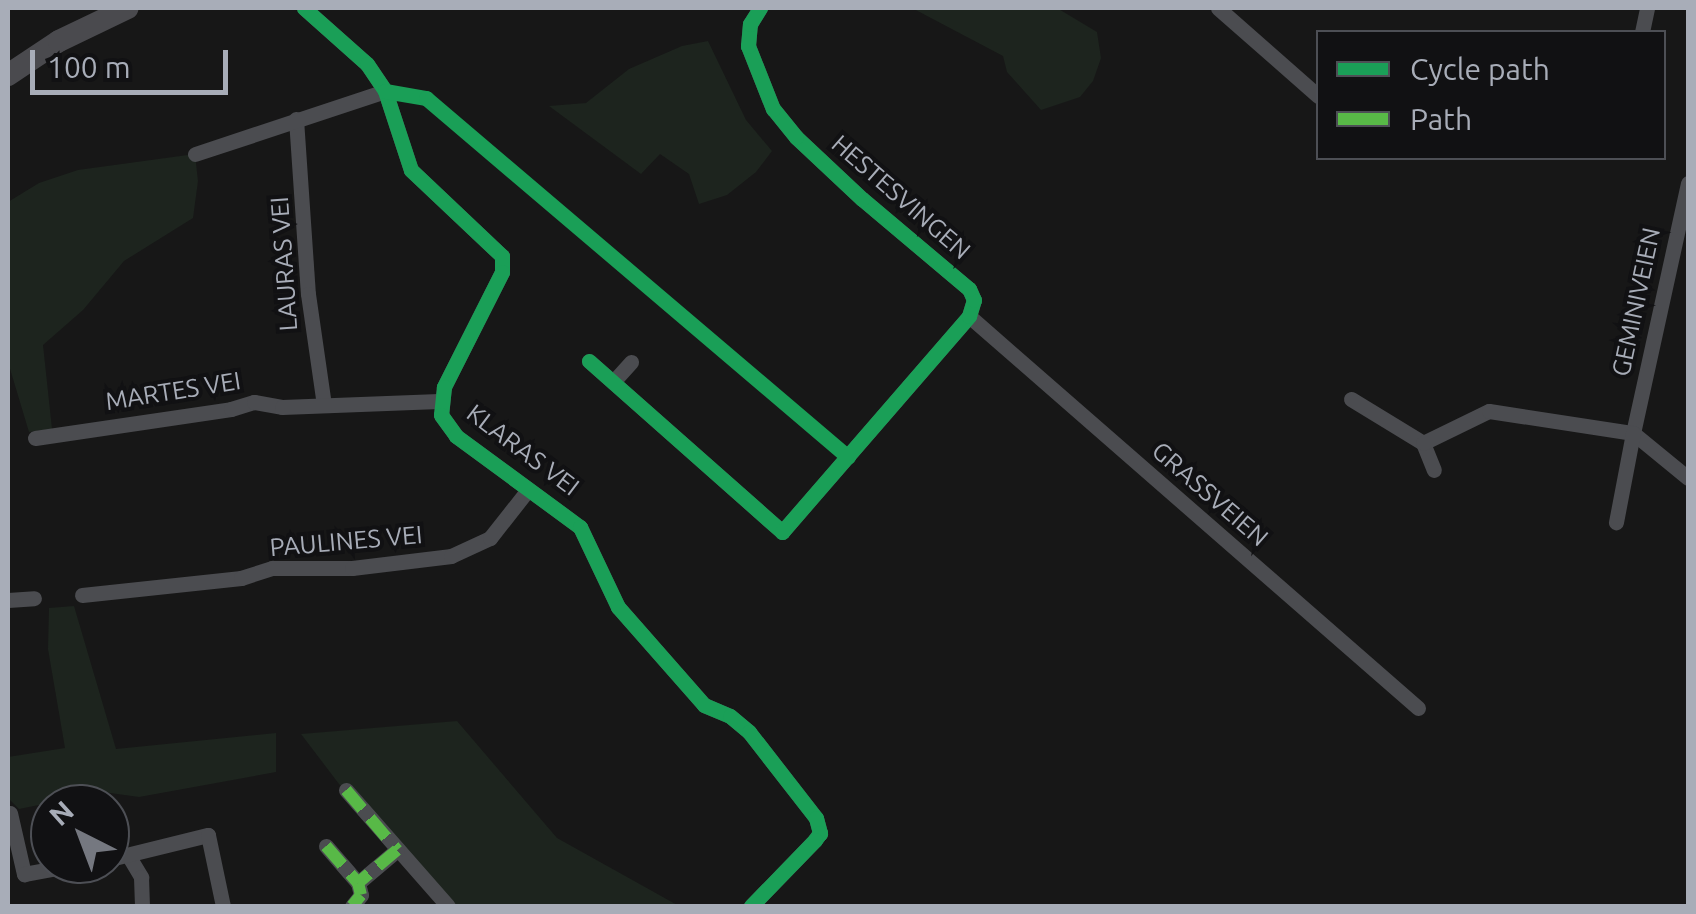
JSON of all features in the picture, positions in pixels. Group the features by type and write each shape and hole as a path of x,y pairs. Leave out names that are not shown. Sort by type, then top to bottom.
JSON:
{"main road":[{"path":"8,76 59,41 128,8"}],"street":[{"name":"KLARAS VEI","path":"304,8 367,64 385,91 412,170 498,250 504,263 439,402 441,415 456,436 580,527 618,608 704,705 730,716 750,732 816,818 820,834 816,840 751,906"},
{"name":"HESTESVINGEN","path":"760,8 750,24 748,46 772,109 862,199 968,289 974,300 969,316"},
{"path":"1218,8 1316,94"},
{"path":"195,154 385,91"},
{"name":"LAURAS VEI","path":"296,119 308,294 324,405"},
{"name":"GEMINIVEIEN","path":"1616,522 1688,182"},
{"path":"589,361 782,532 969,316"},
{"name":"GRASSVEIEN","path":"969,316 1418,708"},
{"path":"613,382 632,362"},
{"path":"1352,399 1424,443 1434,470"},
{"name":"MARTES VEI","path":"35,438 231,410 254,402 282,407 439,402"},
{"path":"1424,443 1489,411 1633,433 1688,478"},
{"name":"PAULINES VEI","path":"82,594 241,578 272,568 352,568 451,556 490,538 527,491"},
{"path":"8,600 34,598"},
{"path":"346,790 448,906"},
{"path":"10,813 24,874 30,873"},
{"path":"130,855 208,835 223,906"},
{"path":"326,846 358,883 361,895 352,906"},
{"path":"358,883 397,850"},
{"path":"130,859 141,877 142,906"}],"shaded area":[{"path":"912,8 1057,8 1097,32 1101,58 1093,81 1080,97 1041,110 1007,72 1003,56"},
{"path":"708,41 746,120 772,151 756,172 727,195 699,204 689,174 660,154 641,174 549,106 586,103 629,69 682,46"},
{"path":"195,154 198,181 193,218 124,261 83,310 43,345 52,429 29,432 8,362 8,202 39,183 78,170"},
{"path":"74,606 116,749 276,733 276,772 139,797 130,796 130,784 30,784 30,807 19,809 8,798 8,757 65,748 48,649 49,608"},
{"path":"457,721 557,838 679,906 457,906 339,784 301,734"}],"marked path":[{"path":"346,790 397,850 358,883"},
{"path":"326,846 358,883 361,895 352,906"}],"cycle path":[{"path":"304,8 367,64 385,91 411,170 502,256 502,272 444,387 441,415 456,436 580,527 618,607 704,705 730,716 749,732 816,818 820,833 815,840 751,906"},
{"path":"589,361 782,532 969,316 974,300 969,289 862,199 796,137 773,109 748,46 750,24 760,8"},
{"path":"385,91 426,98 848,457"}]}
